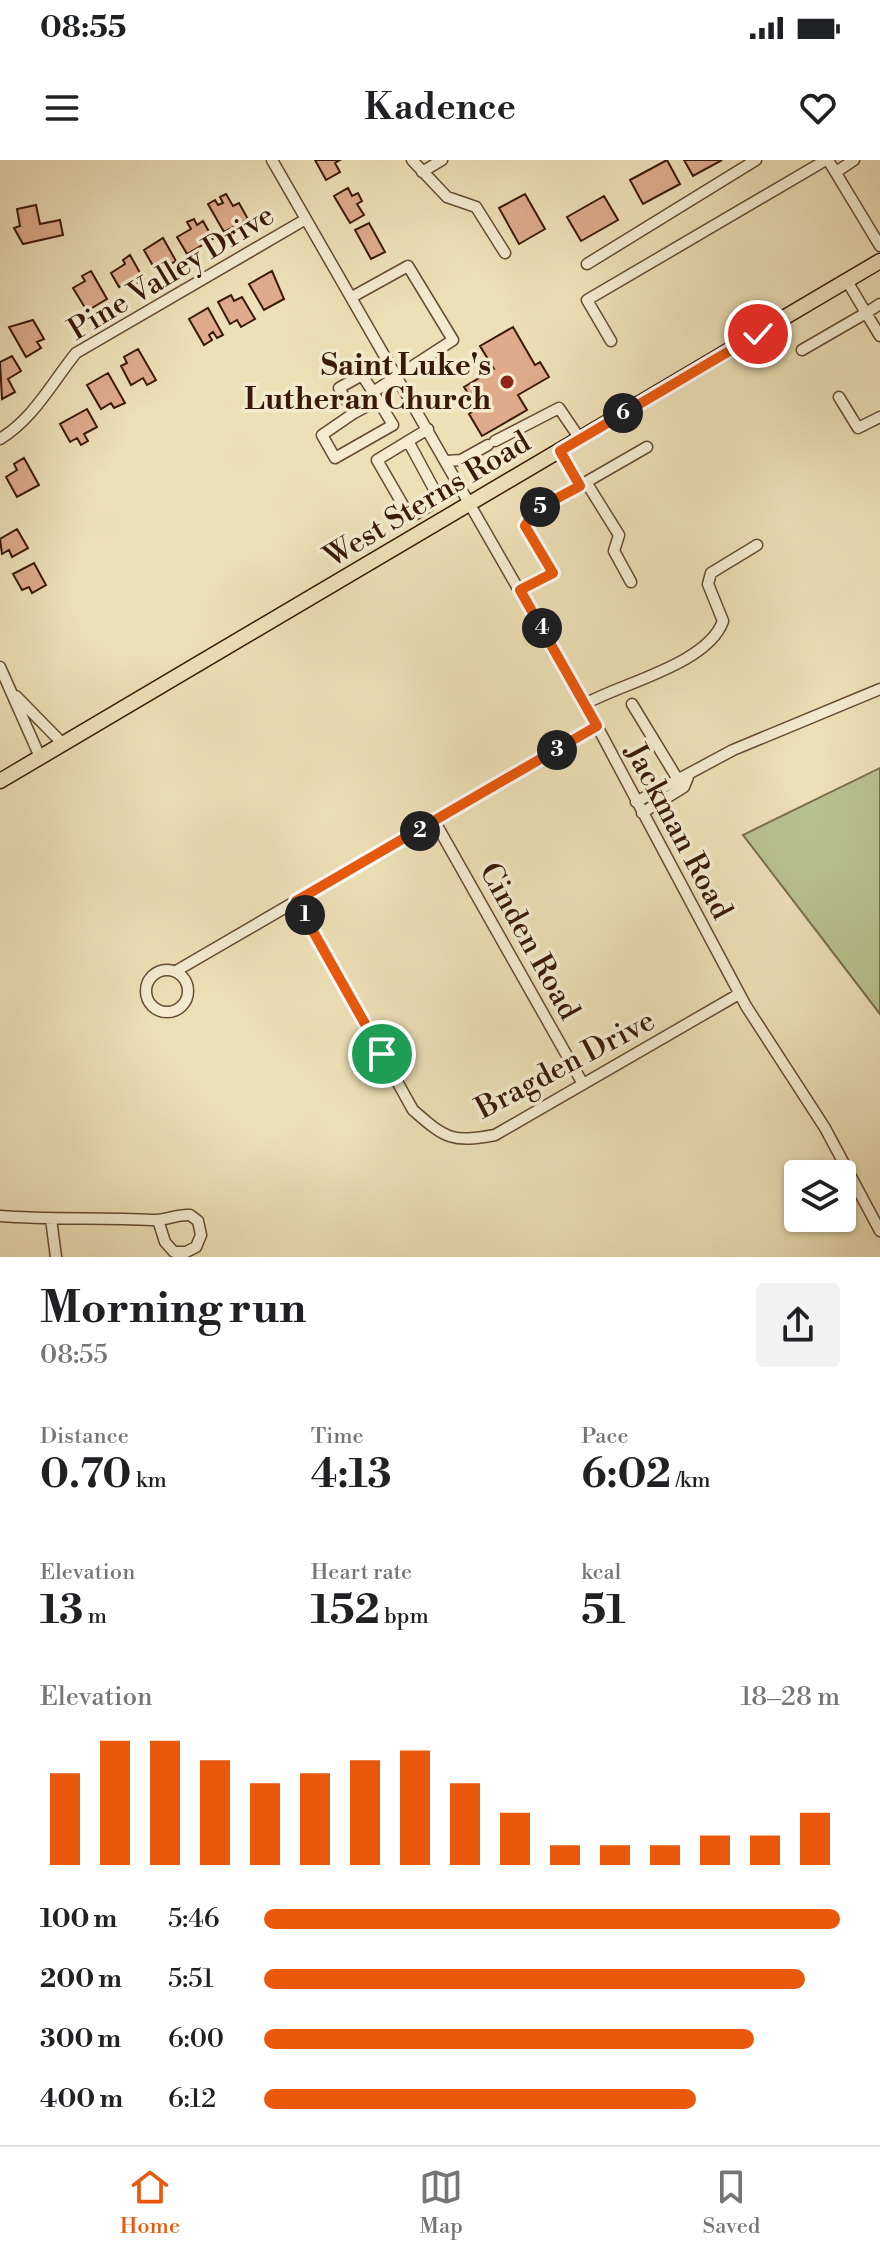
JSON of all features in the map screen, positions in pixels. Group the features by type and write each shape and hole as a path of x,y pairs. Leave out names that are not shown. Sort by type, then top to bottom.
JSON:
{"main road":[{"name":"West Sterns Road","path":"0,781 880,261"}],"street":[{"name":"Jackman Road","path":"272,160 585,704 739,994 825,1128 880,1231"},
{"path":"412,160 447,197 476,207 505,253"},
{"path":"422,172 442,160"},
{"path":"587,264 756,160"},
{"path":"611,341 587,300 827,160 880,246"},
{"path":"836,172 854,160"},
{"name":"Pine Valley Drive","path":"0,439 31,417 49,386 76,353 306,219"},
{"path":"352,297 408,266 452,337 449,345 399,378 376,396 354,413 322,435 335,458 393,425 376,396 362,375 339,388 354,413"},
{"path":"847,281 880,336"},
{"path":"802,350 880,304"},
{"path":"839,397 858,428 880,417"},
{"path":"447,461 461,460 559,408 580,439"},
{"path":"408,441 435,491 432,504 416,514 407,512 377,460 408,441 428,429"},
{"path":"520,590 553,573 525,526 535,510 647,447"},
{"path":"560,451 619,535 614,551 631,582"},
{"path":"585,704 648,678 697,651 719,631 723,621 708,584 711,573 757,545"},
{"path":"0,667 40,757"},
{"path":"636,802 733,750 880,689"},
{"path":"12,692 63,744"},
{"path":"632,704 682,778 684,787 642,813"},
{"path":"176,971 189,990 184,1002 174,1011 162,1012 148,1002 146,987 157,974 176,971 597,726"},
{"name":"Cinden Road","path":"435,822 583,1084"},
{"name":"Bragden Drive","path":"296,901 413,1110 432,1127 457,1141 495,1135 739,994"},
{"path":"0,1216 158,1220 190,1215 198,1221 201,1235 196,1247 186,1252 174,1252 165,1242 158,1220"},
{"path":"51,1219 56,1257"}],"green space":[{"path":"880,768 880,1014 743,835"}],"building":[{"path":"315,160 340,160 335,163 340,172 326,180"},
{"path":"667,160 680,184 643,204 630,180"},
{"path":"684,160 722,160 693,176"},
{"path":"348,188 352,196 358,193 362,201 357,204 364,215 350,223 334,196"},
{"path":"226,194 233,206 239,203 248,219 224,232 208,204 215,200 218,205 223,203 220,197"},
{"path":"525,194 545,229 519,244 499,208"},
{"path":"604,196 618,220 581,241 567,217"},
{"path":"36,205 40,224 60,220 63,235 23,244 14,228 20,226 17,209"},
{"path":"194,219 197,225 203,221 213,239 187,254 177,237 191,229 187,222"},
{"path":"369,223 385,252 371,259 355,230"},
{"path":"163,238 176,261 167,266 164,260 153,266 144,250"},
{"path":"130,255 144,280 129,288 125,283 119,287 111,273 125,264 123,260"},
{"path":"91,271 107,299 87,311 73,288 85,281 82,276"},
{"path":"272,271 284,299 264,310 249,284"},
{"path":"231,295 234,301 242,297 255,319 241,327 237,320 230,324 218,302"},
{"path":"208,308 223,335 217,338 213,332 209,335 212,340 204,345 189,319"},
{"path":"33,320 44,339 37,342 41,348 26,357 9,327"},
{"name":"Saint Luke's Lutheran Church","path":"513,327 535,365 540,362 549,377 518,395 527,410 482,436 469,414 483,405 480,400 474,403 464,387 494,369 480,346"},
{"path":"138,349 156,380 147,385 143,378 131,385 121,366 127,363 124,357"},
{"path":"12,356 21,371 8,379 15,392 2,399 0,362"},
{"path":"108,373 125,403 114,408 111,403 101,409 87,385"},
{"path":"87,409 97,427 84,434 88,441 81,445 77,438 70,442 60,424"},
{"path":"24,458 39,485 17,497 6,477 17,470 14,464"},
{"path":"17,529 28,548 12,557 9,550 2,554 0,539"},
{"path":"34,563 46,585 32,593 29,587 22,590 13,574"}],"place":[{"name":"Saint Luke's Lutheran Church","path":"507,382"}],"route":[{"path":"382,1054 296,901 597,726 520,590 553,573 525,526 535,510 580,486 560,451 758,334"}]}
